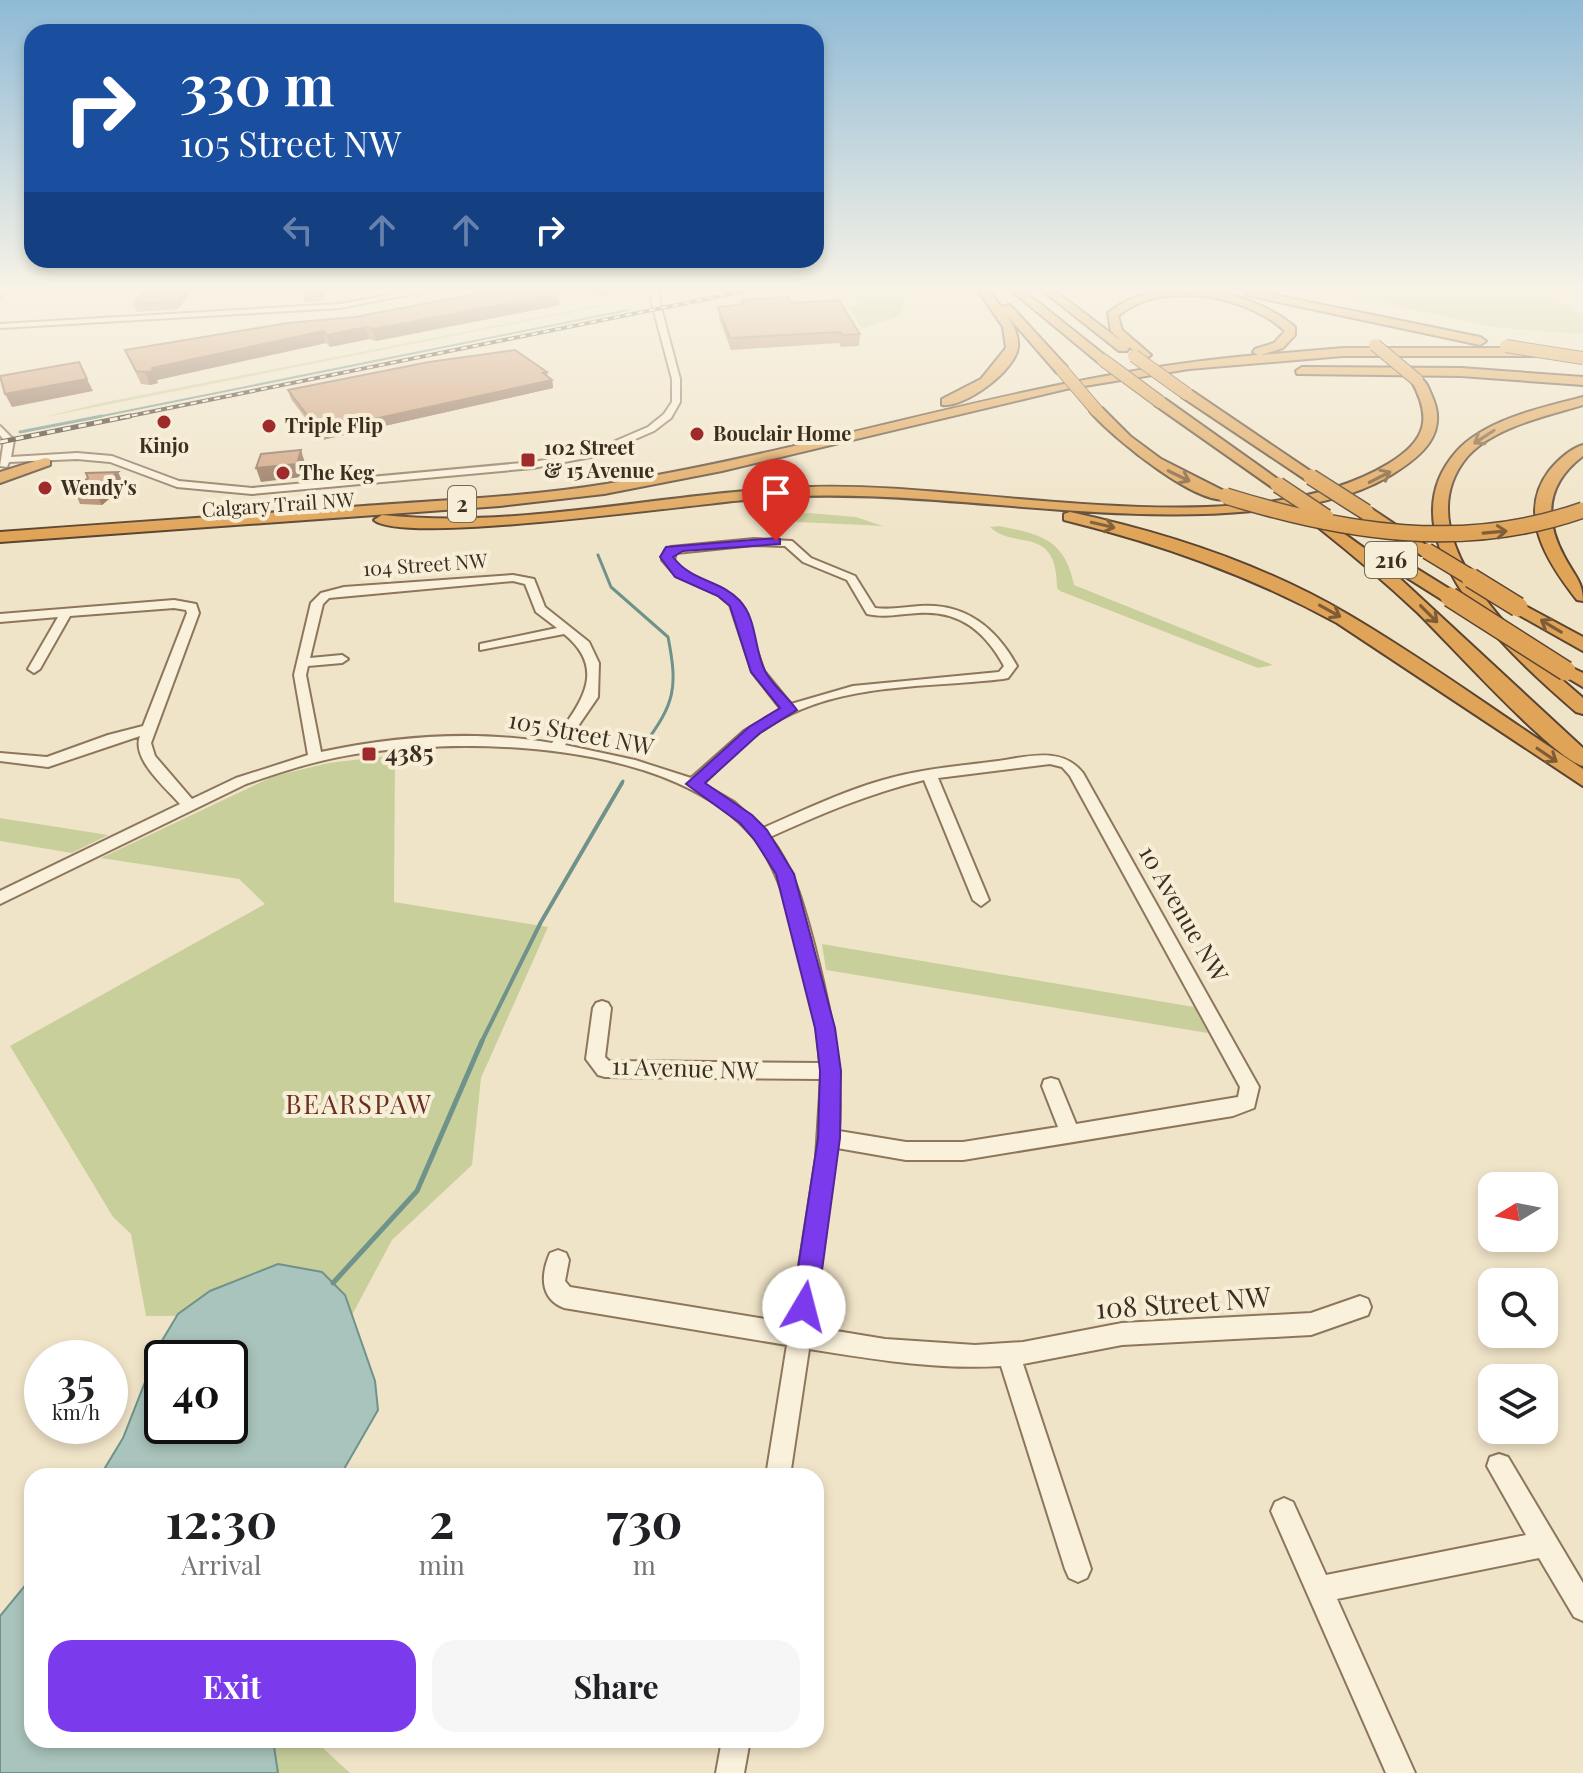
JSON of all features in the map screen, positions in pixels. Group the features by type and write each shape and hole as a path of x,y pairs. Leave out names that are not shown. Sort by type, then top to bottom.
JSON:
{"highway":[{"path":"722,467 744,458 926,410 970,392 1000,370"},
{"path":"1056,370 1141,454 1176,475 1226,496 1325,522 1431,534 1526,528 1583,510"},
{"path":"1116,370 1329,524 1583,759"},
{"path":"1005,399 1087,377 1136,370"},
{"name":"2","path":"0,537 539,497 722,467 1067,384 1155,370"},
{"name":"216","path":"1160,370 1280,457 1583,645"},
{"name":"2","path":"1067,384 1308,370 1446,371 1583,381"},
{"path":"381,519 416,524 520,518 775,493 915,493 1153,511 1213,510 1298,501 1366,484 1412,457 1427,439 1432,420 1430,402 1417,380 1404,370"},
{"name":"Calgary Trail NW","path":"0,547 577,504 693,487 1067,384"},
{"path":"1583,401 1509,423 1478,440 1454,462 1438,507 1445,549 1474,601 1536,669 1583,708"},
{"path":"1583,449 1551,478 1542,502 1542,526 1561,568 1583,596"},
{"path":"2,467 45,462"},
{"path":"775,493 899,498 1023,510 1103,525 1186,548 1261,576 1343,619 1583,779"},
{"path":"0,525 201,523"},
{"name":"216","path":"1329,524 1575,676"}],"street":[{"path":"0,431 9,440 2,467 88,457 122,462 192,487 274,490 552,462 610,448 651,429 668,416 678,395 672,370"},
{"path":"45,462 135,468"},
{"path":"779,1468 829,1138 830,1071 822,1015 785,874 761,835 727,804 694,784 754,730 789,710 849,691 1009,672 1011,666 997,642 968,617 938,608 871,611 851,578 807,560 788,543 754,542 671,550 667,557 673,569 722,593 739,608 758,672 789,710"},
{"name":"104 Street NW","path":"303,663 317,603 325,595 527,579 540,609 566,630"},
{"path":"0,618 190,606 193,613 146,730 144,743 148,757 190,806"},
{"path":"34,669 66,613"},
{"path":"484,647 566,630 589,652 594,681 588,705 556,747"},
{"path":"315,756 301,688 303,663 342,659"},
{"path":"0,757 48,762 113,738 146,730"},
{"name":"105 Street NW","path":"0,898 261,772 315,756 470,739 520,740 646,767 694,784"},
{"name":"10 Avenue NW","path":"929,774 1051,759 1063,762 1076,773 1244,1071 1250,1096 1247,1102 1233,1108 1070,1134"},
{"path":"761,835 860,792 929,774 981,900"},
{"name":"11 Avenue NW","path":"602,1008 595,1059 605,1069 830,1071"},
{"path":"829,1138 906,1151 949,1152 1070,1134 1051,1086"},
{"name":"108 Street NW","path":"558,1260 553,1284 564,1297 912,1354 1009,1355 1122,1334 1311,1324 1360,1307"},
{"path":"1009,1355 1078,1569"},
{"path":"1499,1466 1583,1608"},
{"path":"1284,1511 1401,1773"},
{"path":"1319,1589 1545,1544"},
{"path":"730,1773 735,1748"}],"green space":[{"path":"271,370 283,370 40,418"},
{"path":"809,513 856,517 883,526 779,521 786,515"},
{"path":"999,526 1039,536 1058,549 1065,558 1074,585 1273,665 1258,668 1060,591 1050,554 1042,546 1000,534 990,527"},
{"path":"395,755 394,902 548,927 481,1078 472,1165 392,1240 352,1315 146,1316 131,1234 113,1217 10,1046 265,904 239,879 101,858 274,776 329,763"},
{"path":"0,818 108,835 72,853 0,841"},
{"path":"822,944 1194,1007 1208,1033 826,970"},
{"path":"274,1748 323,1748 350,1773 278,1773"}],"water":[{"path":"278,1264 322,1272 345,1295 375,1381 378,1410 345,1468 105,1468 119,1444 128,1444 128,1425 144,1385 144,1444 248,1444 248,1340 162,1340 178,1314 210,1291"},
{"path":"24,1587 24,1748 274,1748 278,1773 0,1773 0,1616"}],"building":[{"path":"35,370 83,370 87,379 5,394 0,376"},
{"path":"390,370 544,370 547,372 543,373 552,380 319,431 288,390"},
{"path":"301,450 297,464 256,468 261,454"},
{"path":"118,472 95,491 74,490 88,478 86,473"}],"waterway":[{"path":"100,416 332,370"},
{"path":"20,432 100,416"},
{"path":"92,418 100,416"},
{"path":"598,555 611,587 668,637 673,669 671,694 662,718 644,745"},
{"path":"481,1043 541,922 622,783"},
{"path":"333,1283 417,1191 482,1041"}],"railway":[{"path":"120,418 358,370"},
{"path":"120,418 130,416"},
{"path":"0,442 120,418"}],"place":[{"name":"Kinjo","path":"164,422"},
{"name":"Triple Flip","path":"269,426"},
{"name":"Bouclair Home","path":"697,434"},
{"name":"102 Street & 15 Avenue","path":"528,460"},
{"name":"The Keg","path":"283,473"},
{"name":"Wendy's","path":"45,488"},
{"name":"4385","path":"369,754"}],"district":[{"name":"BEARSPAW","path":"359,1105"}],"route":[{"path":"776,541 683,547 671,550 667,557 673,569 680,574 722,593 735,604 741,613 758,672 789,710 754,730 694,784 746,819 761,835 785,874 802,928 825,1028 831,1093 829,1138 804,1307"}]}
